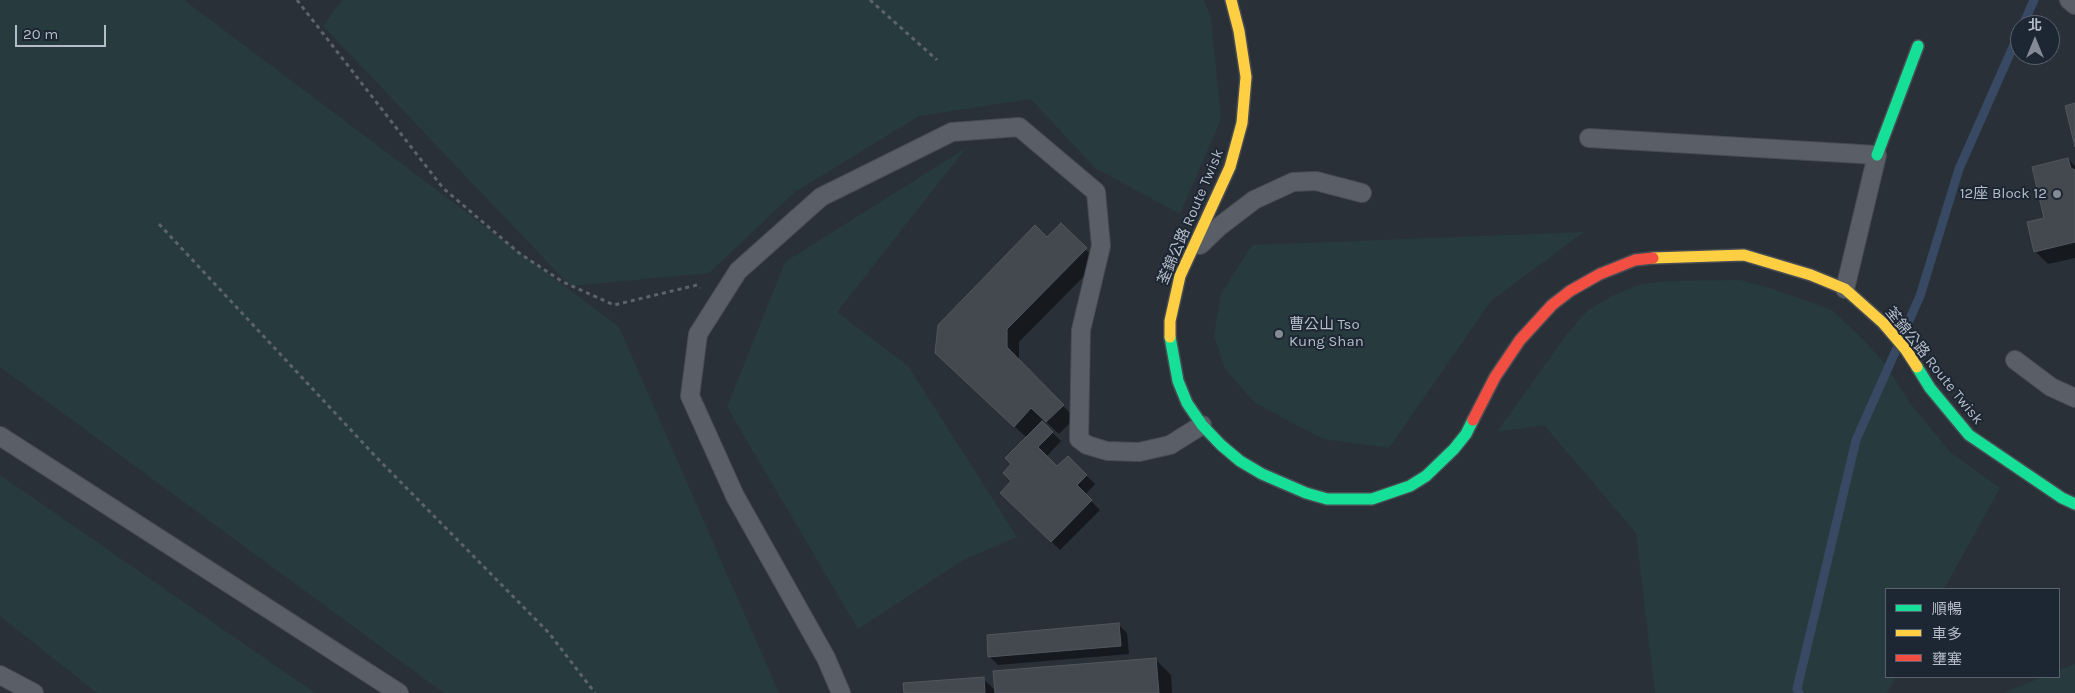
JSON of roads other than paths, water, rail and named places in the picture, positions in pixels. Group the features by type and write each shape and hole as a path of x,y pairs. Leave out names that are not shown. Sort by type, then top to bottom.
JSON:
{"main road":[{"name":"荃錦公路 Route Twisk","path":"1231,0 1242,45 1246,76 1242,123 1230,167 1188,257 1174,299 1170,341 1178,381 1187,402 1202,425 1220,445 1240,461 1285,485 1327,499 1372,499 1410,486 1440,464 1466,434 1495,377 1520,340 1552,305 1570,291 1600,274 1635,260 1662,257 1744,255 1810,275 1845,289 1883,322 1906,350 1930,388 1969,435 2062,498 2075,504"},
{"path":"1877,154 1918,46"}],"lane":[{"path":"2069,0 2075,5"},
{"path":"841,693 826,658 735,496 690,396 698,334 738,271 821,197 952,132 1019,127 1096,192 1101,246 1074,330 1079,439 1087,445 1107,451 1139,452 1170,445 1202,425"},
{"path":"1589,138 1877,154 1845,289"},
{"path":"1188,257 1254,200 1293,182 1316,181 1362,193"},
{"path":"2014,360 2050,388 2075,398"},
{"path":"0,436 400,693"},
{"path":"0,675 34,693"}],"waterway":[{"path":"2027,15 2034,0"},
{"path":"1799,693 1797,689 1856,440 1920,296 1959,169 2010,54"}],"place":[{"name":"12座 Block 12","path":"2057,194"},
{"name":"曹公山 Tso Kung Shan","path":"1279,334"}]}
